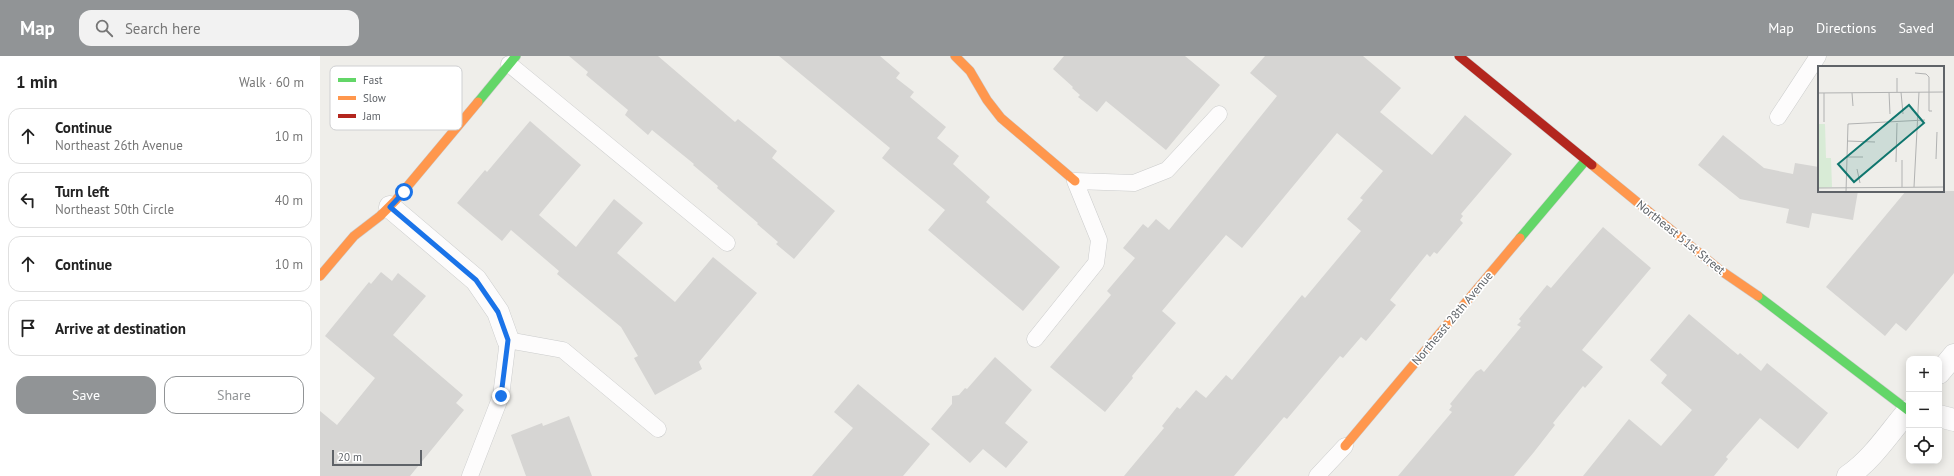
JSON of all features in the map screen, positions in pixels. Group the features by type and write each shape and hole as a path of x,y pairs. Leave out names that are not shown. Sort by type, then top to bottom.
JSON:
{"street":[{"path":"955,56 970,71 987,100 1001,118 1075,181"},
{"name":"Northeast 51st Street","path":"1460,56 1720,270 1782,313 1906,408"},
{"path":"462,121 513,60"},
{"path":"320,276 354,236 390,207 454,130"},
{"name":"Northeast 28th Avenue","path":"1345,446 1586,160"},
{"path":"390,207 476,280 498,312 508,340"},
{"path":"1942,369 1954,355"},
{"path":"1848,476 1874,452 1906,414"},
{"path":"1942,417 1954,420"}],"lane":[{"path":"1778,117 1818,56"},
{"path":"513,60 727,243"},
{"path":"1035,339 1096,262 1099,240 1075,181 1134,183 1167,170 1219,114"},
{"path":"470,476 501,396 508,340 563,350 658,429"},
{"name":"Northeast 28th Avenue","path":"1317,476 1345,446"}],"building":[{"path":"569,56 658,56 735,122 738,119 777,151 772,158 835,211 794,259 776,244 778,242 757,224 758,223 717,188 718,186 693,165 694,164 652,130 648,135 625,115 628,110 586,75 588,72"},
{"path":"779,56 880,56 900,73 896,78 914,92 910,97 946,127 937,138 959,156 953,164 990,197 986,202 1060,267 1023,311 928,230 945,210 882,158 890,148"},
{"path":"1064,56 1185,56 1220,85 1166,150 1106,101 1097,112 1078,97 1080,95 1072,88 1073,87 1053,69"},
{"path":"1265,56 1363,56 1401,88 1380,112 1432,155 1465,115 1512,154 1461,214 1463,216 1460,220 1463,223 1437,254 1434,252 1430,257 1427,254 1390,300 1396,305 1366,341 1361,337 1343,358 1340,356 1287,419 1284,417 1234,476 1124,476 1164,428 1162,426 1177,407 1180,409 1196,390 1206,398 1226,375 1232,380 1302,295 1305,298 1361,231 1347,219 1363,200 1360,198 1383,171 1337,133 1242,248 1226,235 1162,311 1176,323 1132,376 1133,378 1105,412 1050,367 1111,295 1107,291 1135,258 1123,248 1143,224 1148,228 1156,219 1169,230 1277,96 1250,73"},
{"path":"530,121 581,165 539,215 576,247 614,199 643,223 617,253 675,302 713,257 757,293 699,362 702,369 655,395 634,358 638,356 621,327 557,274 559,271 511,230 502,241 457,203 485,170 487,172"},
{"path":"1723,135 1764,168 1793,174 1795,163 1818,167 1818,192 1858,192 1853,220 1812,213 1809,228 1786,223 1789,209 1740,199 1698,165"},
{"path":"1954,191 1954,273 1906,331 1896,323 1885,336 1826,287 1905,192"},
{"path":"1603,227 1651,268 1582,350 1603,367 1585,388 1583,386 1553,423 1555,425 1534,452 1514,476 1398,476 1452,412 1449,410 1452,406 1450,404 1476,372 1481,369 1484,372 1521,327 1517,325 1521,321 1519,319 1547,285 1551,288"},
{"path":"381,272 392,281 398,273 426,296 393,335 463,395 456,403 464,410 410,476 320,476 320,411 337,425 375,378 325,336 369,282 371,284"},
{"path":"1689,314 1738,355 1740,353 1761,371 1767,363 1828,413 1798,449 1760,418 1726,457 1728,459 1714,476 1583,476 1629,419 1661,446 1692,410 1661,383 1667,375 1650,360"},
{"path":"995,357 1032,390 1005,423 1028,442 1006,468 983,449 970,463 931,429 952,404 952,396 959,395 965,388 967,389"},
{"path":"858,384 930,444 903,476 812,476 853,428 834,412"},
{"path":"569,416 592,476 526,476 511,435 542,423 543,426"}],"traffic: fast":[{"path":"478,102 516,56"},
{"path":"1520,238 1586,160"},
{"path":"1758,296 1906,409"}],"traffic: slow":[{"path":"955,56 970,71 987,100 1001,118 1075,181"},
{"path":"462,121 478,102"},
{"path":"320,276 354,236 380,216 396,200 455,130"},
{"path":"1592,165 1720,270 1758,296"},
{"path":"1345,446 1520,238"}],"traffic: jam":[{"path":"1459,56 1592,165"}],"route":[{"path":"404,192 390,207 476,280 498,312 508,340 501,396"}]}
